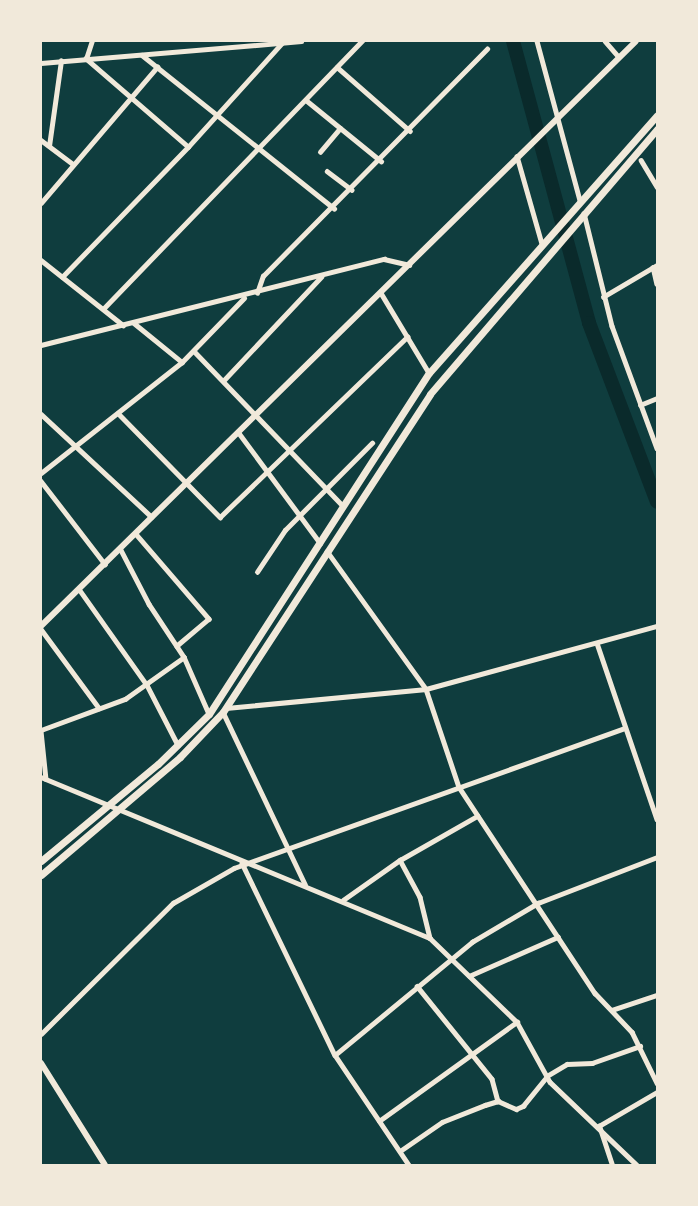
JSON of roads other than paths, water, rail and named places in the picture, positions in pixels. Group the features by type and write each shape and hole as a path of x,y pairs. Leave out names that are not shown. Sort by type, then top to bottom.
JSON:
{"highway":[{"path":"41,861 108,807 178,745 209,714 429,373 657,115"},
{"path":"41,874 180,757 224,710 326,549 430,394 547,254 657,129"}],"main road":[{"path":"41,628 187,482 381,293 556,116 636,41"},
{"path":"41,1063 105,1165"}],"street":[{"path":"86,60 92,41"},
{"path":"41,63 302,41"},
{"path":"103,309 362,41"},
{"path":"537,41 580,200"},
{"path":"605,41 619,56"},
{"path":"62,277 188,146 282,43"},
{"path":"257,293 263,276 381,161 487,49"},
{"path":"142,55 334,208"},
{"path":"86,60 188,146"},
{"path":"49,146 61,61"},
{"path":"41,203 157,67"},
{"path":"337,67 410,131"},
{"path":"306,100 381,161"},
{"path":"320,152 340,128"},
{"path":"41,140 73,164"},
{"path":"517,156 542,244"},
{"path":"640,160 657,187"},
{"path":"327,170 352,190"},
{"path":"583,212 603,298 657,448"},
{"path":"41,260 123,325"},
{"path":"41,346 123,325 244,298 384,260 409,265"},
{"path":"603,298 655,266 657,284"},
{"path":"224,381 322,277"},
{"path":"381,293 429,373"},
{"path":"41,473 182,362 244,298"},
{"path":"134,323 182,362"},
{"path":"118,413 220,517 407,337"},
{"path":"194,350 343,506"},
{"path":"640,405 657,398"},
{"path":"41,414 77,444 152,517"},
{"path":"239,433 320,542"},
{"path":"258,572 299,514 372,443"},
{"path":"41,481 105,564"},
{"path":"136,534 209,619 177,646"},
{"path":"326,549 426,689 459,787 538,903 595,993 612,1010 640,1046 657,1083"},
{"path":"121,550 184,656 209,714"},
{"path":"79,589 147,685 178,745"},
{"path":"305,884 224,710 426,689 657,626"},
{"path":"41,628 99,708"},
{"path":"597,642 657,818"},
{"path":"184,656 147,685 99,708 41,730 44,778 117,811 242,863 305,884 430,938 449,959 517,1022 547,1076 637,1165"},
{"path":"41,1034 173,903 242,863 290,849 625,728"},
{"path":"343,900 400,860 477,816"},
{"path":"335,1055 449,959 538,903 657,856"},
{"path":"400,860 420,897 430,938"},
{"path":"242,863 335,1055 410,1165"},
{"path":"469,976 558,937"},
{"path":"417,986 473,1053 492,1079 498,1101"},
{"path":"612,1010 657,995"},
{"path":"379,1121 517,1022"},
{"path":"400,1151 442,1122 498,1101 516,1109 523,1106 547,1076 567,1064 592,1064 640,1046"},
{"path":"599,1126 657,1092"},
{"path":"599,1126 612,1165"}],"waterway":[{"path":"513,41 589,323 657,502"}]}
